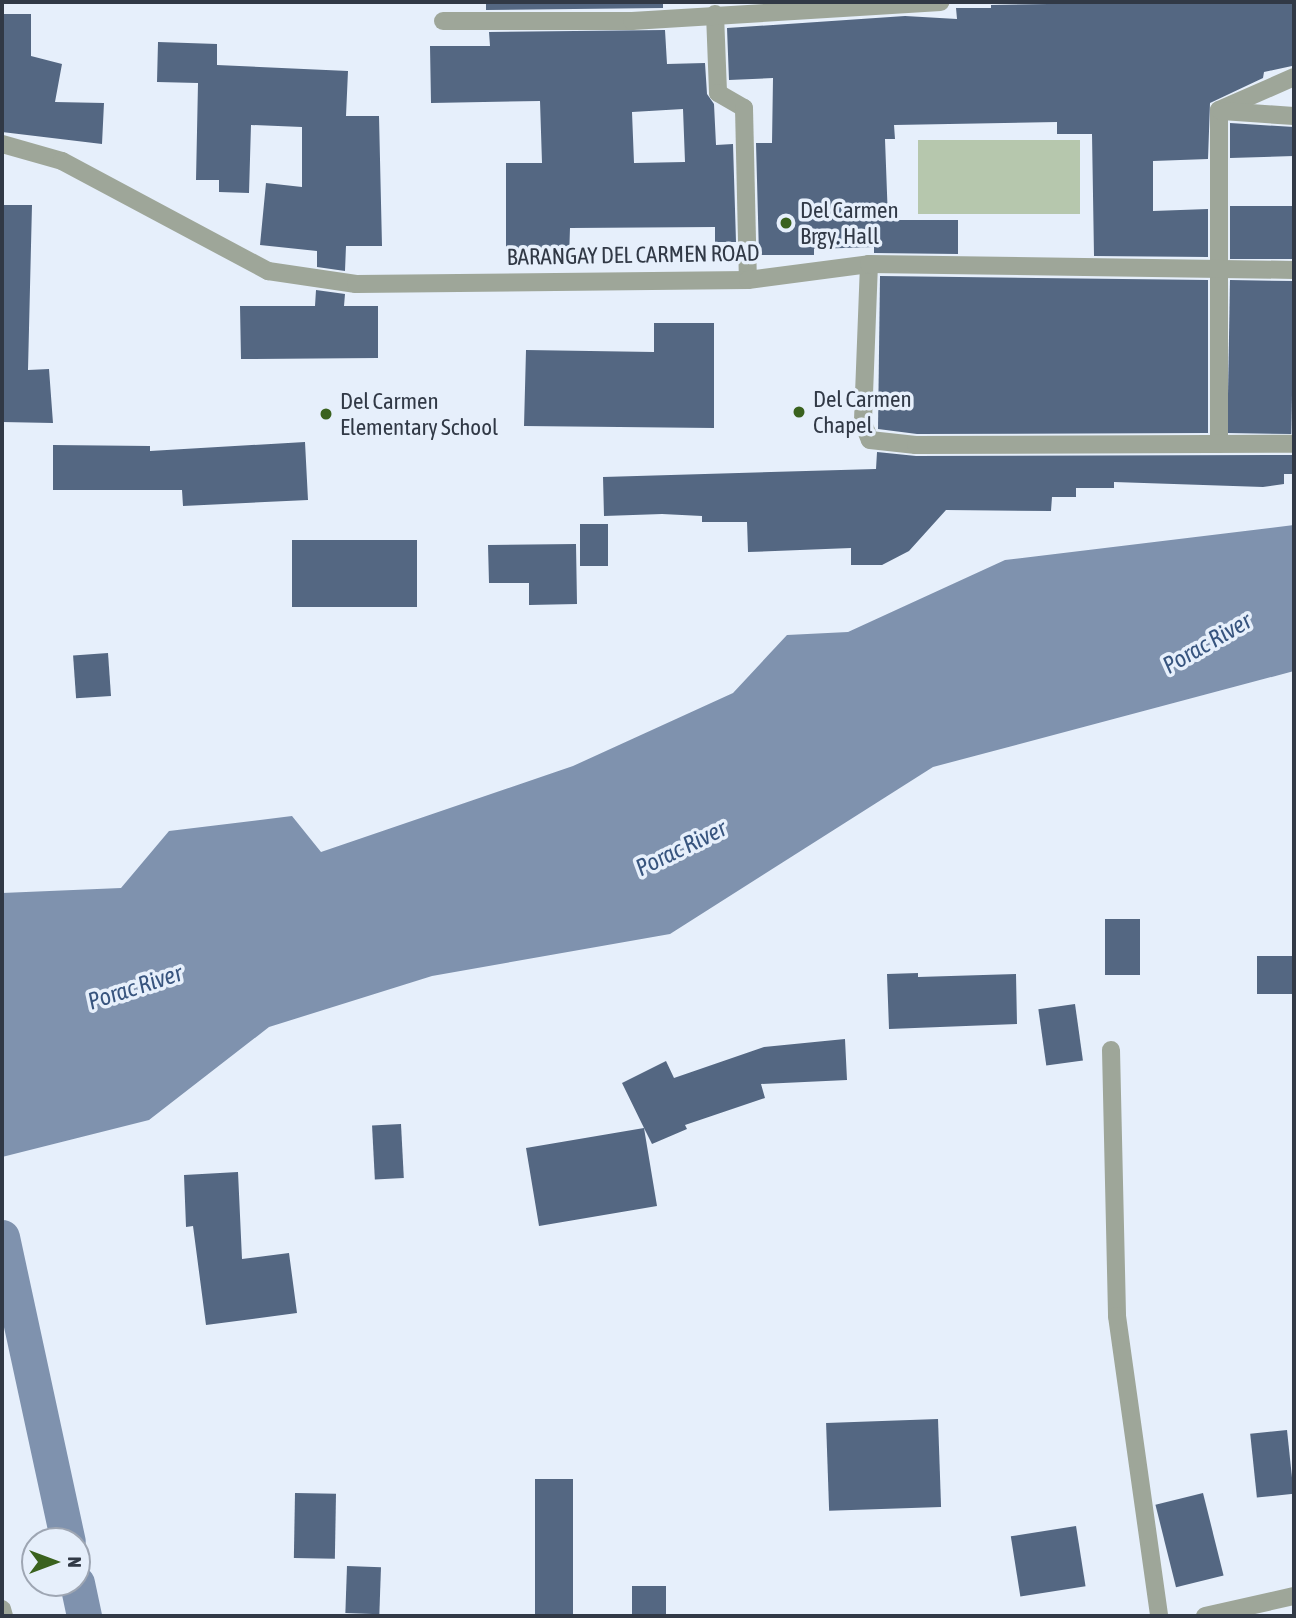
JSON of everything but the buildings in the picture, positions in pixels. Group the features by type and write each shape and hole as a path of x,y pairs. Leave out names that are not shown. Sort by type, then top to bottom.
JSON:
{"street":[{"path":"443,21 632,21 940,2"},
{"path":"715,14 718,93 744,108 748,280"},
{"path":"1219,110 1294,77"},
{"path":"1219,110 1294,116"},
{"path":"1219,110 1216,269 1219,444"},
{"name":"BARANGAY DEL CARMEN ROAD","path":"2,144 62,161 268,271 356,284 748,280 869,264 1294,270"},
{"path":"869,264 863,423 870,440 916,445 1294,444"},
{"path":"1111,1050 1117,1316 1159,1616"},
{"path":"1205,1616 1294,1596"},
{"path":"2,1609 4,1616"}],"green space":[{"path":"918,140 1080,140 1080,214 918,214"}],"water":[{"name":"Porac River","path":"1294,525 1294,671 933,767 670,934 432,976 269,1027 149,1120 2,1157 2,893 121,888 169,831 292,816 321,852 573,766 733,693 787,635 848,632 1005,560"}],"waterway":[{"path":"2,1237 65,1527"},
{"path":"80,1597 84,1616"}],"place":[{"name":"Del Carmen Brgy. Hall","path":"786,223"},
{"name":"Del Carmen Chapel","path":"799,412"},
{"name":"Del Carmen Elementary School","path":"326,414"}]}
